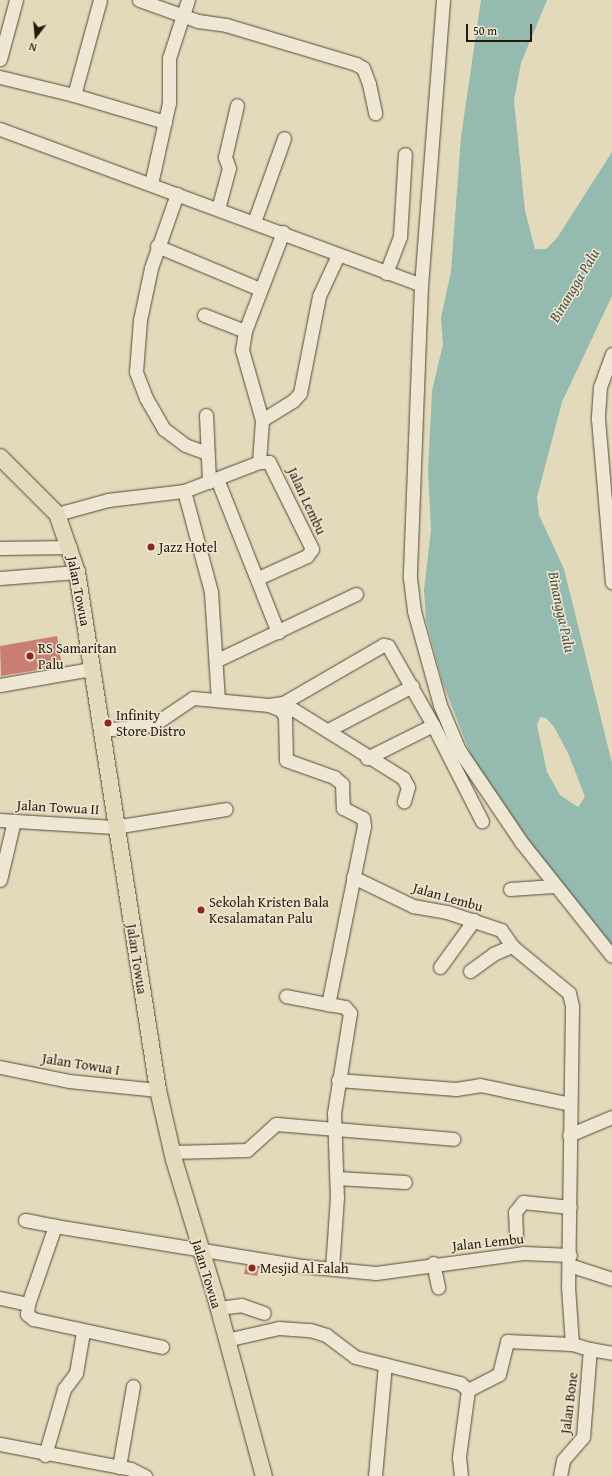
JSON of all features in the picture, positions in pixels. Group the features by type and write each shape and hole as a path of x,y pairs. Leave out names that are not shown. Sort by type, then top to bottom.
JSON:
{"main road":[{"name":"Jalan Towua","path":"0,457 57,514 70,547 77,572 114,827 158,1090 172,1152 199,1249 218,1308 264,1476"}],"street":[{"path":"0,59 16,0"},
{"path":"74,95 100,0"},
{"path":"139,0 183,15 226,25 356,64 363,68 375,113"},
{"path":"151,184 165,122 170,89 169,58 188,0"},
{"path":"443,0 421,284 410,578 414,611 440,705 459,750 491,800 554,886 612,956"},
{"path":"0,77 74,95 165,122"},
{"path":"218,208 229,168 225,157 237,105"},
{"path":"0,129 283,232 386,273 421,284"},
{"path":"254,222 284,138"},
{"path":"386,273 400,237 405,154"},
{"path":"177,194 157,246 140,320 136,362 143,392 164,429 185,446 208,453"},
{"path":"57,514 108,500 184,492 259,462 262,420 242,355 245,331 283,232"},
{"path":"157,246 260,289"},
{"path":"262,420 298,397 319,296 338,255"},
{"path":"204,315 245,331"},
{"path":"612,354 606,388 598,419 612,582"},
{"path":"206,414 208,453 213,481 258,578 278,632"},
{"name":"Jalan Lembu","path":"258,578 307,556 312,549 274,466 269,462 259,462"},
{"path":"184,492 211,592 217,660 218,699"},
{"path":"0,548 70,547"},
{"path":"0,578 77,572"},
{"path":"217,660 356,594"},
{"path":"101,730 152,725 193,698 218,699 269,705 284,703 383,645 393,651 482,821"},
{"path":"0,685 92,669"},
{"path":"328,730 412,686"},
{"path":"284,703 328,730 367,758 405,780 408,787 404,801"},
{"path":"269,705 280,710 285,716 286,760 334,777 342,784 343,808 363,818 364,826 328,1004"},
{"path":"367,758 433,725"},
{"name":"Jalan Towua II","path":"0,820 114,827 226,809"},
{"path":"0,880 14,821"},
{"name":"Jalan Lembu","path":"353,877 413,906 435,908 501,930 512,946 559,983 572,999 569,1135 569,1260"},
{"path":"510,889 554,886"},
{"path":"440,967 474,920"},
{"path":"470,971 493,954 512,946"},
{"path":"286,996 345,1007 350,1013 338,1080 333,1128 337,1178 332,1269"},
{"name":"Jalan Towua I","path":"0,1067 69,1081 158,1090"},
{"path":"338,1080 456,1089 480,1086 570,1104"},
{"path":"569,1135 612,1117"},
{"path":"172,1152 247,1150 276,1124 453,1139"},
{"path":"337,1178 405,1182"},
{"path":"516,1237 514,1212 523,1202 570,1207"},
{"name":"Jalan Lembu","path":"25,1220 199,1249 332,1269 390,1272 433,1264 523,1253 569,1260 612,1279"},
{"path":"55,1226 28,1304 29,1317 82,1332 162,1347"},
{"path":"569,1260 572,1344"},
{"path":"433,1264 438,1287"},
{"path":"0,1298 28,1304"},
{"path":"218,1308 241,1305 264,1313"},
{"path":"226,1340 279,1328 310,1330 326,1335 349,1355 455,1381 468,1390"},
{"path":"45,1455 64,1389 76,1373 82,1332"},
{"path":"468,1390 499,1374 507,1341 572,1344 590,1350 612,1353"},
{"name":"Jalan Bone","path":"560,1476 563,1460 583,1437 590,1350"},
{"path":"375,1476 385,1364"},
{"path":"119,1467 133,1386"},
{"path":"461,1476 459,1457 468,1390"},
{"path":"0,1444 45,1455 119,1467 145,1476"}],"water":[{"name":"Binangga Palu","path":"481,0 547,0 521,63 514,100 525,211 535,249 546,249 557,238 612,152 612,296 562,402 537,497 539,515 564,569 612,763 612,950 566,896 473,761 442,681 426,620 424,590 431,530 428,470 432,391 443,344 441,318 451,271 461,137","holes":["540,717 546,718 554,727 568,753 585,797 578,807 560,795 547,772 537,725"]}],"building":[{"name":"RS Samaritan Palu","path":"57,636 62,666 1,676 0,646"},
{"name":"Mesjid Al Falah","path":"246,1265 259,1267 257,1276 244,1274"}],"place":[{"name":"Jazz Hotel","path":"151,547"},
{"name":"RS Samaritan Palu","path":"30,656"},
{"name":"Infinity Store Distro","path":"108,723"},
{"name":"Sekolah Kristen Bala Kesalamatan Palu","path":"201,910"},
{"name":"Mesjid Al Falah","path":"252,1268"}]}
